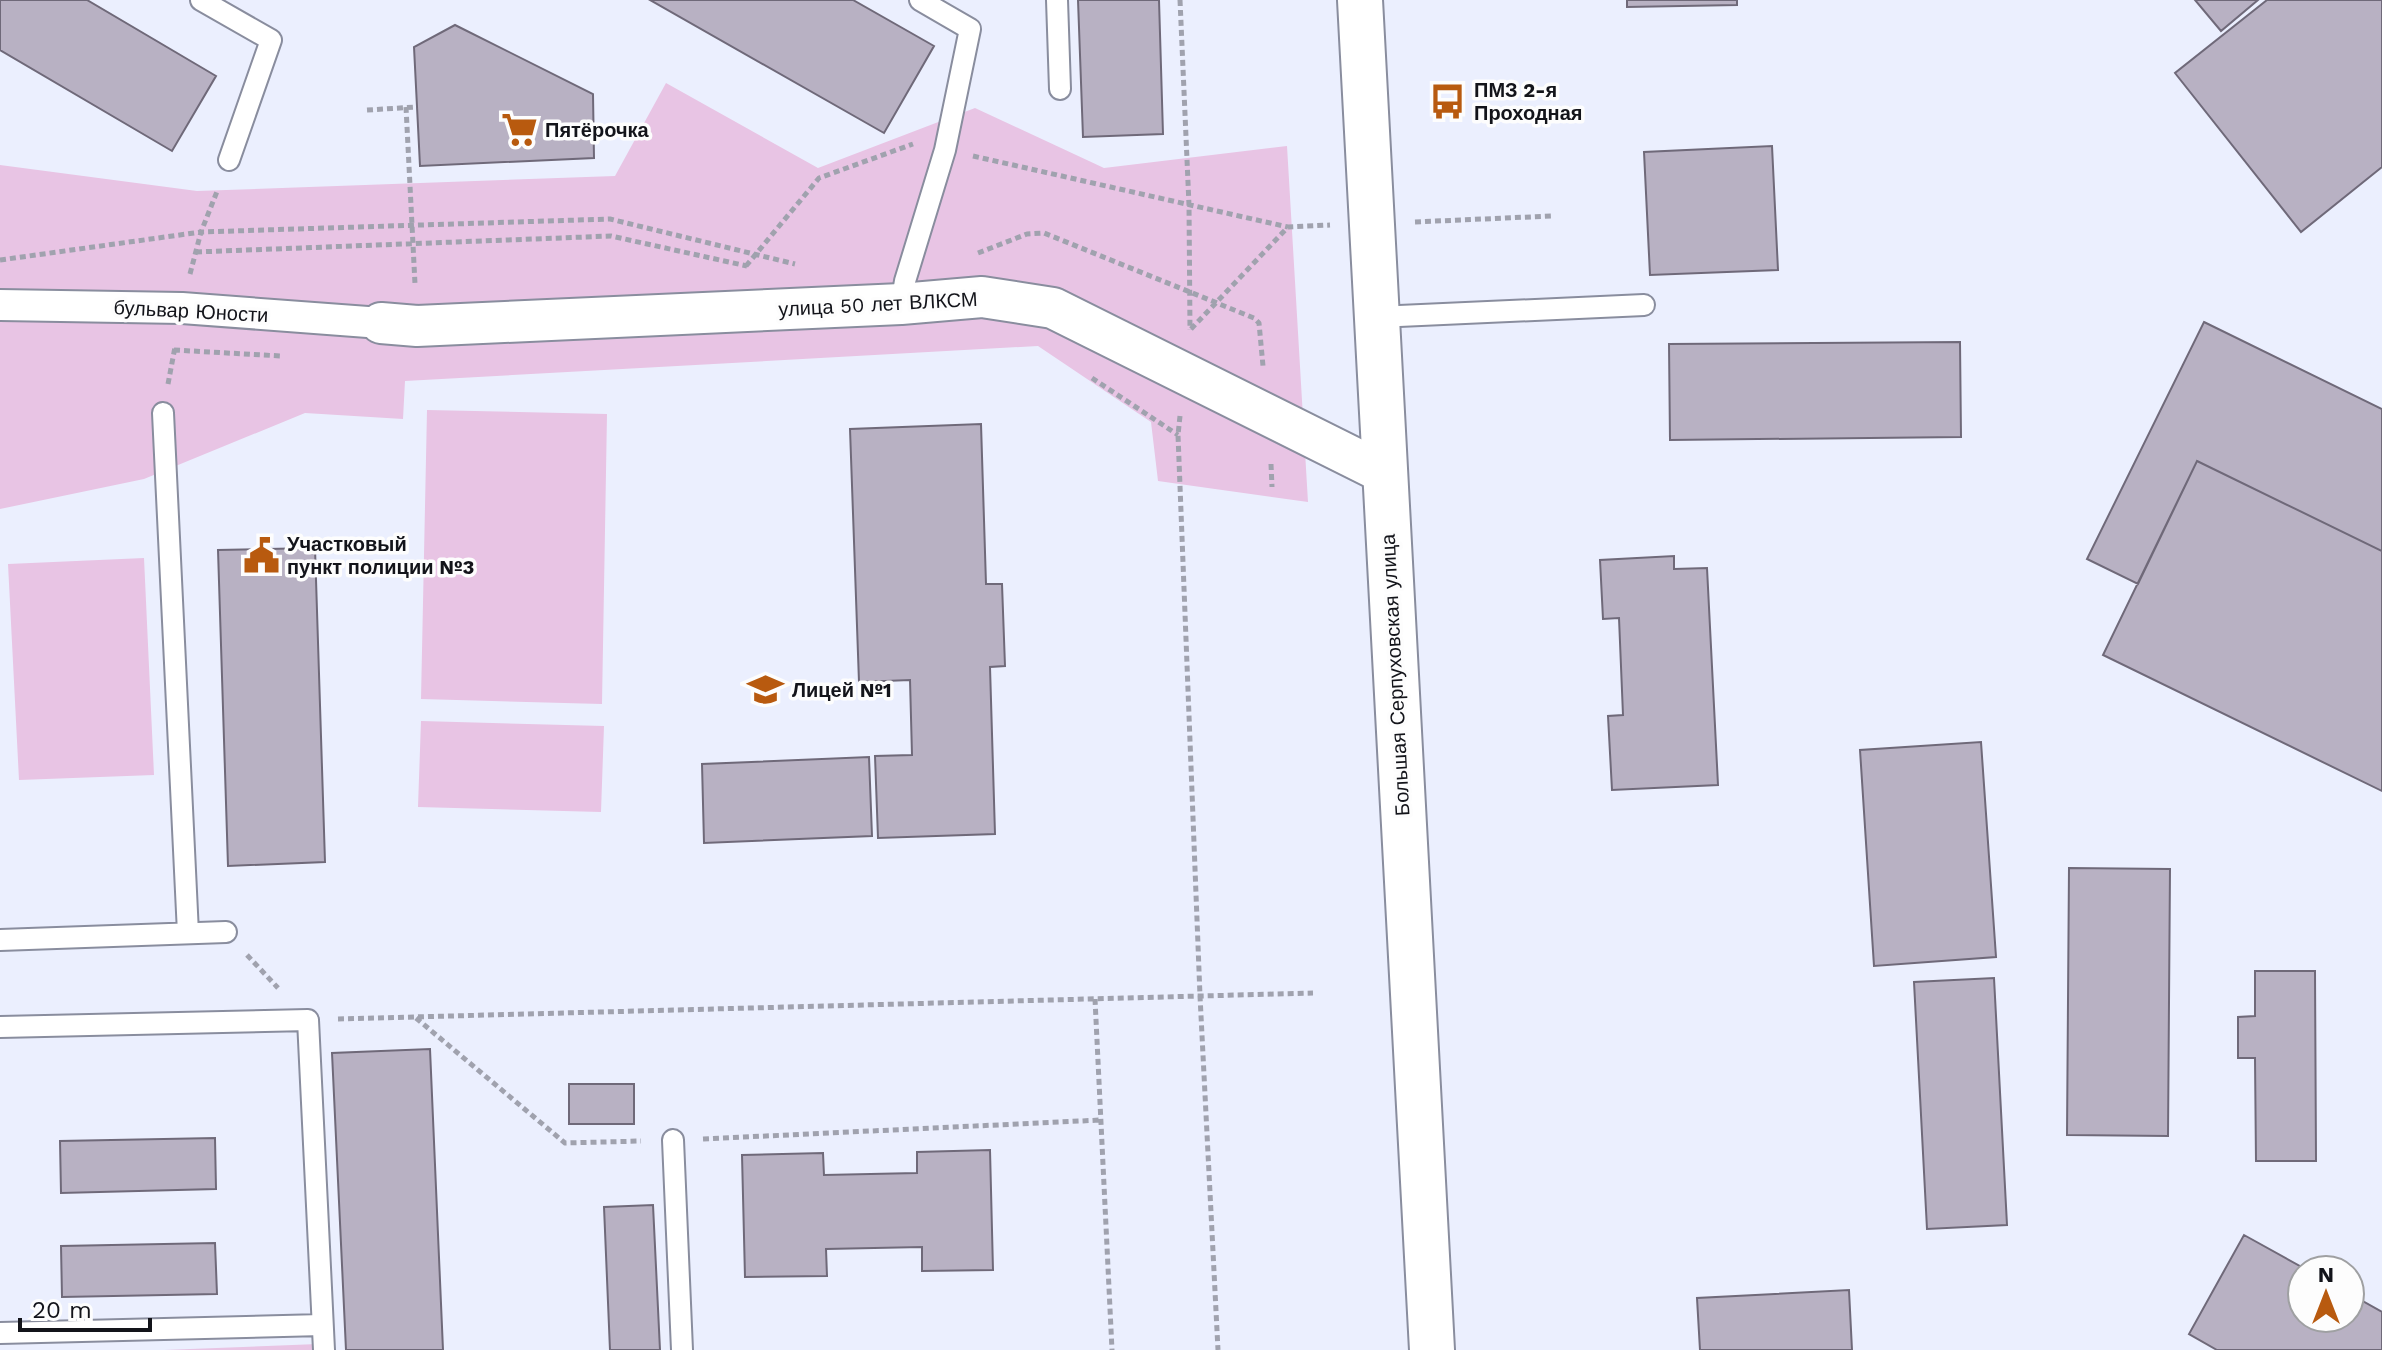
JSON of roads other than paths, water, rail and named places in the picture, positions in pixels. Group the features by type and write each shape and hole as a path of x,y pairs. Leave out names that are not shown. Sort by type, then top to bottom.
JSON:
{"main road":[{"name":"Большая Серпуховская улица","path":"1360,0 1432,1350"}],"street":[{"name":"улица 50 лет ВЛКСМ","path":"399,324 901,304 982,297 1053,308 1384,473"},
{"name":"бульвар Юности","path":"0,305 182,308 399,324"}],"lane":[{"path":"201,0 271,40 229,160"},
{"path":"901,304 905,281 945,150 970,29 920,0"},
{"path":"1057,0 1060,89"},
{"path":"1377,317 1644,305"},
{"path":"163,413 188,933"},
{"path":"0,940 226,932"},
{"path":"0,1027 308,1020 324,1350"},
{"path":"673,1140 682,1350"},
{"path":"0,1333 322,1325"}],"place":[{"name":"ПМЗ 2-я Проходная","path":"1448,102"},
{"name":"Пятёрочка","path":"519,130"},
{"name":"Участковый пункт полиции №3","path":"261,555"},
{"name":"Лицей №1","path":"766,690"}]}
